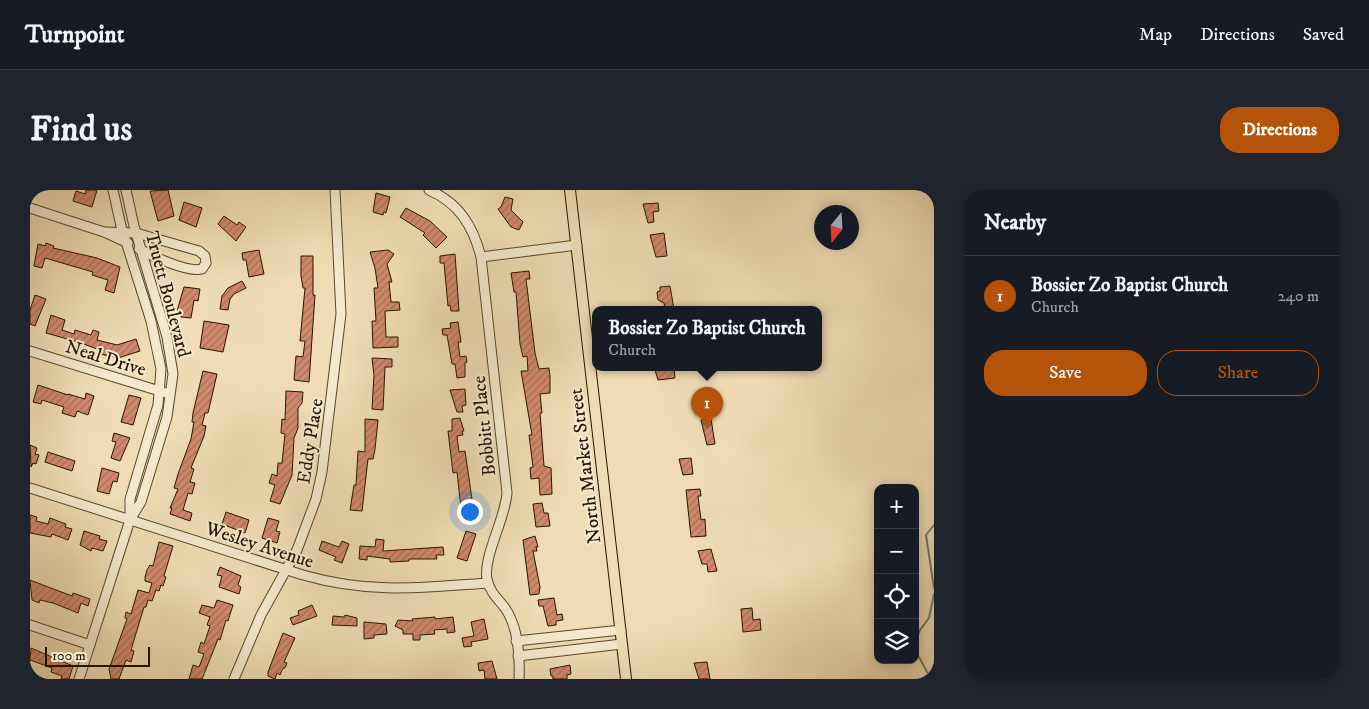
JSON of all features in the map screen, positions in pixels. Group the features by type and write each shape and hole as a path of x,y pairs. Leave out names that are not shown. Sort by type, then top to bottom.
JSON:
{"main road":[{"name":"North Market Street","path":"570,190 626,679"}],"street":[{"name":"Truett Boulevard","path":"113,190 126,242 157,345 161,369 160,392 130,499 130,520"},
{"name":"Truett Boulevard","path":"79,679 130,520 141,502 172,395 171,353 136,233 126,190"},
{"name":"Eddy Place","path":"234,679 253,632 287,570 308,525 322,472 334,386 341,314 335,190"},
{"name":"Bobbitt Place","path":"429,190 453,204 467,219 481,256 507,493 505,508 488,563 488,583"},
{"path":"30,208 104,232 142,251 194,270 202,269 206,263 205,256 200,251 136,233 123,231 104,232"},
{"path":"481,256 577,245"},
{"name":"Neal Drive","path":"30,351 172,395"},
{"name":"Wesley Avenue","path":"30,488 287,570 342,585 383,590 405,590 488,583"},
{"path":"488,583 510,619 516,641 518,679"},
{"path":"30,626 90,644"},
{"path":"516,641 621,630"},
{"path":"518,656 622,644"}],"building":[{"path":"86,190 97,190 92,207 73,201 76,191 85,194"},
{"path":"168,190 174,216 158,221 150,191"},
{"path":"376,193 390,197 386,213 384,212 383,215 373,212"},
{"path":"505,197 513,199 511,210 523,222 519,230 511,227 498,209 501,207"},
{"path":"184,202 202,208 196,227 179,220"},
{"path":"658,203 659,211 653,212 654,222 648,223 643,204"},
{"path":"406,208 430,221 447,237 436,248 423,235 425,233 400,217"},
{"path":"224,216 237,225 239,222 246,227 236,241 218,224"},
{"path":"664,233 667,256 656,257 650,235"},
{"path":"46,243 54,246 53,248 97,258 120,267 114,293 105,290 108,280 92,275 93,272 45,258 42,268 34,266 38,244 45,246"},
{"path":"259,250 264,274 249,277 246,260 243,260 242,253"},
{"path":"388,250 394,254 387,264 392,282 389,282 391,302 399,302 400,310 385,311 386,337 398,337 398,347 373,348 372,321 376,321 374,288 378,288 370,252"},
{"path":"455,254 459,311 451,311 450,305 448,306 444,263 440,263 440,256"},
{"path":"301,256 313,256 313,295 315,295 309,382 294,380 296,356 303,357 305,341 300,341 305,288 303,288 301,276"},
{"path":"529,271 530,279 526,279 535,353 539,369 549,368 550,376 550,393 540,394 542,413 540,413 544,466 551,468 552,494 540,495 539,478 531,479 530,468 533,467 529,435 532,435 521,371 528,371 527,356 523,357 520,344 516,292 514,292 511,273"},
{"path":"242,281 246,288 234,294 230,299 228,310 220,309 222,296 228,288"},
{"path":"670,286 673,306 664,306 664,303 658,300 657,292 660,291 660,287"},
{"path":"184,287 200,289 198,301 194,300 191,318 181,317 182,311 177,311"},
{"path":"35,295 46,299 35,326 30,324 30,310"},
{"path":"51,315 65,320 62,330 74,334 75,330 91,335 93,330 99,332 97,340 117,345 136,339 140,351 118,358 100,354 100,350 46,333"},
{"path":"204,321 229,325 223,352 200,348"},
{"path":"458,322 461,342 458,342 460,357 466,356 467,362 465,363 465,377 457,378 455,364 452,364 447,335 443,335 442,329 451,328 450,323"},
{"path":"372,358 392,359 392,367 385,367 383,410 372,409 374,375"},
{"path":"203,371 217,374 208,413 205,413 202,425 206,426 204,436 191,468 194,469 190,482 195,483 192,494 188,493 183,510 192,513 190,521 170,514 172,508 170,508 178,489 174,488 178,474 191,439 194,422 192,422 193,413"},
{"path":"655,371 674,371 675,378 658,380"},
{"path":"38,385 85,399 86,393 94,396 88,415 77,411 75,417 62,413 64,407 42,400 41,404 33,402"},
{"path":"465,389 466,405 462,406 463,412 457,412 450,390"},
{"path":"286,391 303,392 302,403 298,408 298,428 294,438 292,475 280,504 270,501 275,485 269,483 272,474 277,476 278,463 282,463 285,434 281,433 282,419 285,420"},
{"path":"129,395 141,398 133,425 121,422"},
{"path":"460,418 464,431 462,431 463,435 457,436 459,452 465,451 472,499 470,499 471,507 461,508 457,472 453,473 448,431 452,431 452,419"},
{"path":"365,419 378,420 375,449 373,459 368,459 362,511 350,510 354,485 356,485 358,451 365,452"},
{"path":"711,419 715,444 707,445 701,420"},
{"path":"114,433 130,438 120,461 111,458 116,442 112,441"},
{"path":"30,445 37,448 35,454 39,455 36,464 33,463 31,467"},
{"path":"48,452 75,461 72,471 45,462"},
{"path":"691,458 693,474 683,475 679,459"},
{"path":"102,468 119,473 117,482 113,481 109,494 97,491"},
{"path":"700,489 701,496 698,496 701,520 705,519 706,536 691,537 686,490"},
{"path":"542,503 544,513 548,513 550,526 536,527 533,504"},
{"path":"226,512 249,520 245,533 222,524"},
{"path":"30,515 37,517 36,521 48,524 50,518 66,524 65,527 72,529 68,540 52,534 51,537 30,533"},
{"path":"268,518 279,521 276,531 280,532 277,543 262,538"},
{"path":"84,531 100,536 99,539 107,541 103,551 92,548 91,551 80,545"},
{"path":"466,531 476,534 467,561 457,558"},
{"path":"535,536 538,547 536,547 537,551 533,551 540,587 539,594 530,595 523,540"},
{"path":"376,539 384,540 383,551 443,547 444,555 436,555 437,559 409,559 409,561 390,562 390,559 367,556 367,560 359,559 360,546 375,547"},
{"path":"322,541 339,547 342,541 349,544 342,563 334,560 336,557 319,550"},
{"path":"159,542 173,546 163,586 161,585 159,591 156,590 152,601 148,600 146,607 144,607 131,650 134,651 131,662 126,660 119,679 111,679 109,669 127,619 125,618 126,612 131,614 138,590 149,593 152,583 145,581 145,577 150,565 153,566"},
{"path":"711,549 717,571 708,572 707,564 702,564 698,551"},
{"path":"220,567 241,576 238,585 241,587 239,594 219,587 222,576 217,575"},
{"path":"30,580 72,596 73,593 90,599 88,606 81,603 78,613 53,603 40,600 39,603 32,600"},
{"path":"554,598 557,615 562,614 563,620 556,621 556,625 548,626 543,606 539,606 538,600"},
{"path":"217,600 233,605 228,621 226,620 220,640 218,639 202,679 189,679 193,665 199,667 204,654 198,652 201,642 204,644 210,626 207,625 210,617 199,613 202,605 214,608"},
{"path":"312,605 317,616 293,625 290,618 299,615 298,611"},
{"path":"752,608 753,620 760,619 761,630 743,632 741,609"},
{"path":"345,615 357,618 357,626 332,625 333,616 344,617"},
{"path":"435,617 435,619 453,617 455,632 447,633 447,629 434,630 435,634 420,635 420,640 413,640 413,634 403,634 403,630 395,626 398,620 413,621 412,619"},
{"path":"484,619 488,639 471,642 472,646 464,647 462,638 474,636 471,622"},
{"path":"364,622 386,624 387,634 374,635 374,638 364,639"},
{"path":"283,633 295,638 284,662 287,663 285,668 283,668 280,675 277,673 275,679 268,676 268,672"},
{"path":"31,648 73,666 69,679 61,679 62,676 51,672 52,668 30,660"},
{"path":"492,661 497,679 485,679 484,670 479,671 478,663"},
{"path":"707,662 710,679 699,679 694,663"},
{"path":"570,665 571,674 567,675 567,679 553,679 550,669"}],"waterway":[{"path":"933,190 934,202"},
{"path":"934,525 926,535 934,588"},
{"path":"919,632 929,618 934,594"},
{"path":"919,657 931,679"}],"place":[{"name":"Bossier Zo Baptist Church","path":"707,428"}]}
